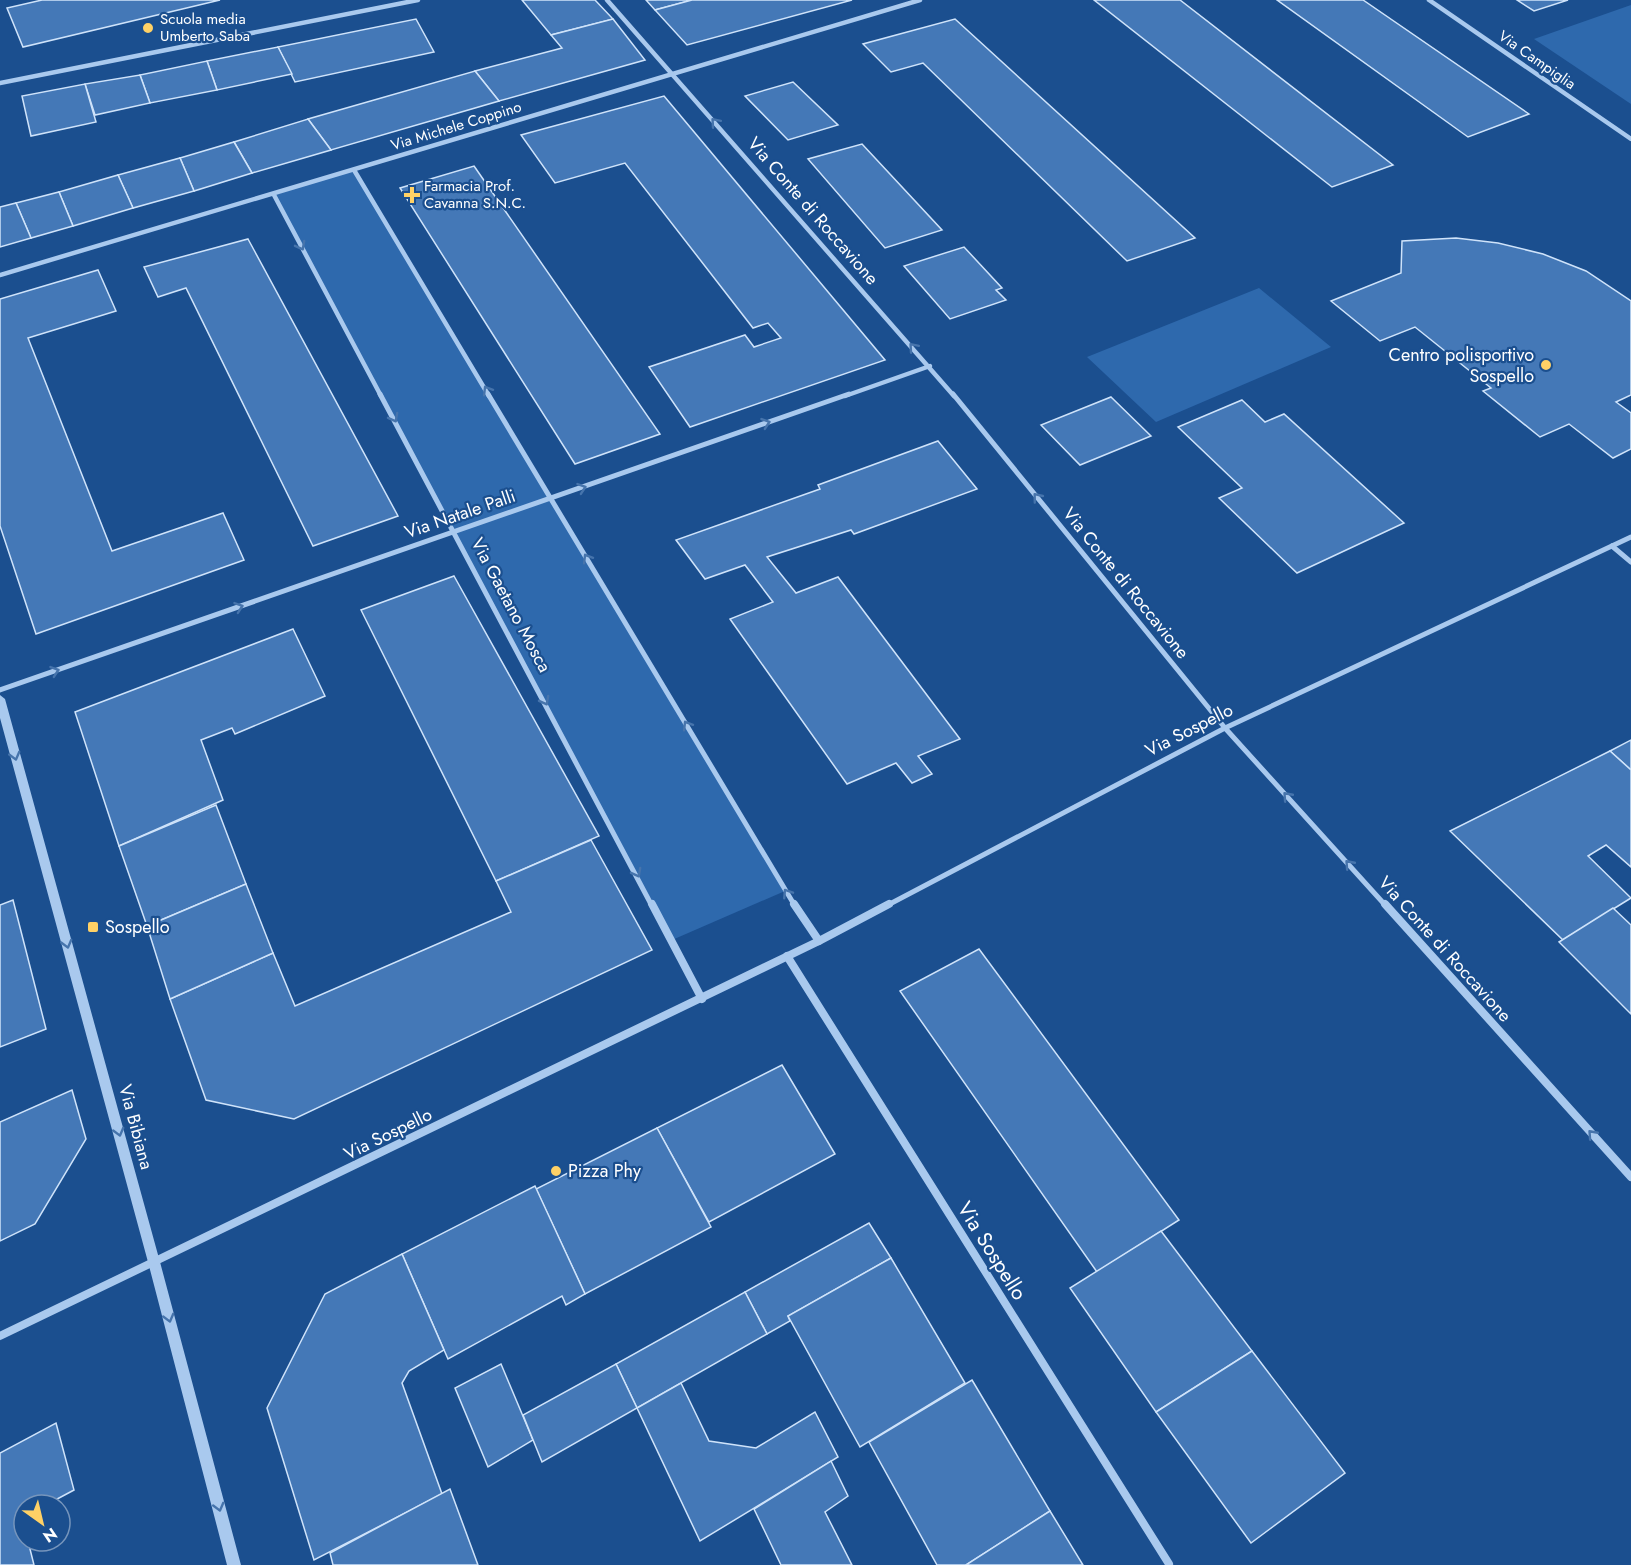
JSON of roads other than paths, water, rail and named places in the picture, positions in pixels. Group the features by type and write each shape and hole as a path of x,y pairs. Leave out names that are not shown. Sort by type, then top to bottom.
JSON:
{"street":[{"path":"0,83 417,0"},
{"name":"Via Conte di Roccavione","path":"607,0 930,366 1225,728 1631,1177"},
{"name":"Via Michele Coppino","path":"0,275 274,195 920,0"},
{"name":"Via Campiglia","path":"1429,0 1631,139"},
{"path":"354,170 785,891 819,941"},
{"name":"Via Gaetano Mosca","path":"274,195 455,531 702,999"},
{"name":"Via Natale Palli","path":"0,690 930,366"},
{"name":"Via Sospello","path":"0,1335 702,999 819,941 1225,728 1631,537"},
{"path":"1612,546 1631,562"},
{"name":"Via Bibiana","path":"0,699 154,1262 234,1565"},
{"name":"Via Sospello","path":"787,956 1169,1564"}],"place":[{"name":"Scuola media Umberto Saba","path":"148,28"},
{"name":"Farmacia Prof. Cavanna S.N.C.","path":"412,195"},
{"name":"Centro polisportivo Sospello","path":"1546,365"},
{"name":"Sospello","path":"93,927"},
{"name":"Pizza Phy","path":"556,1171"}]}
